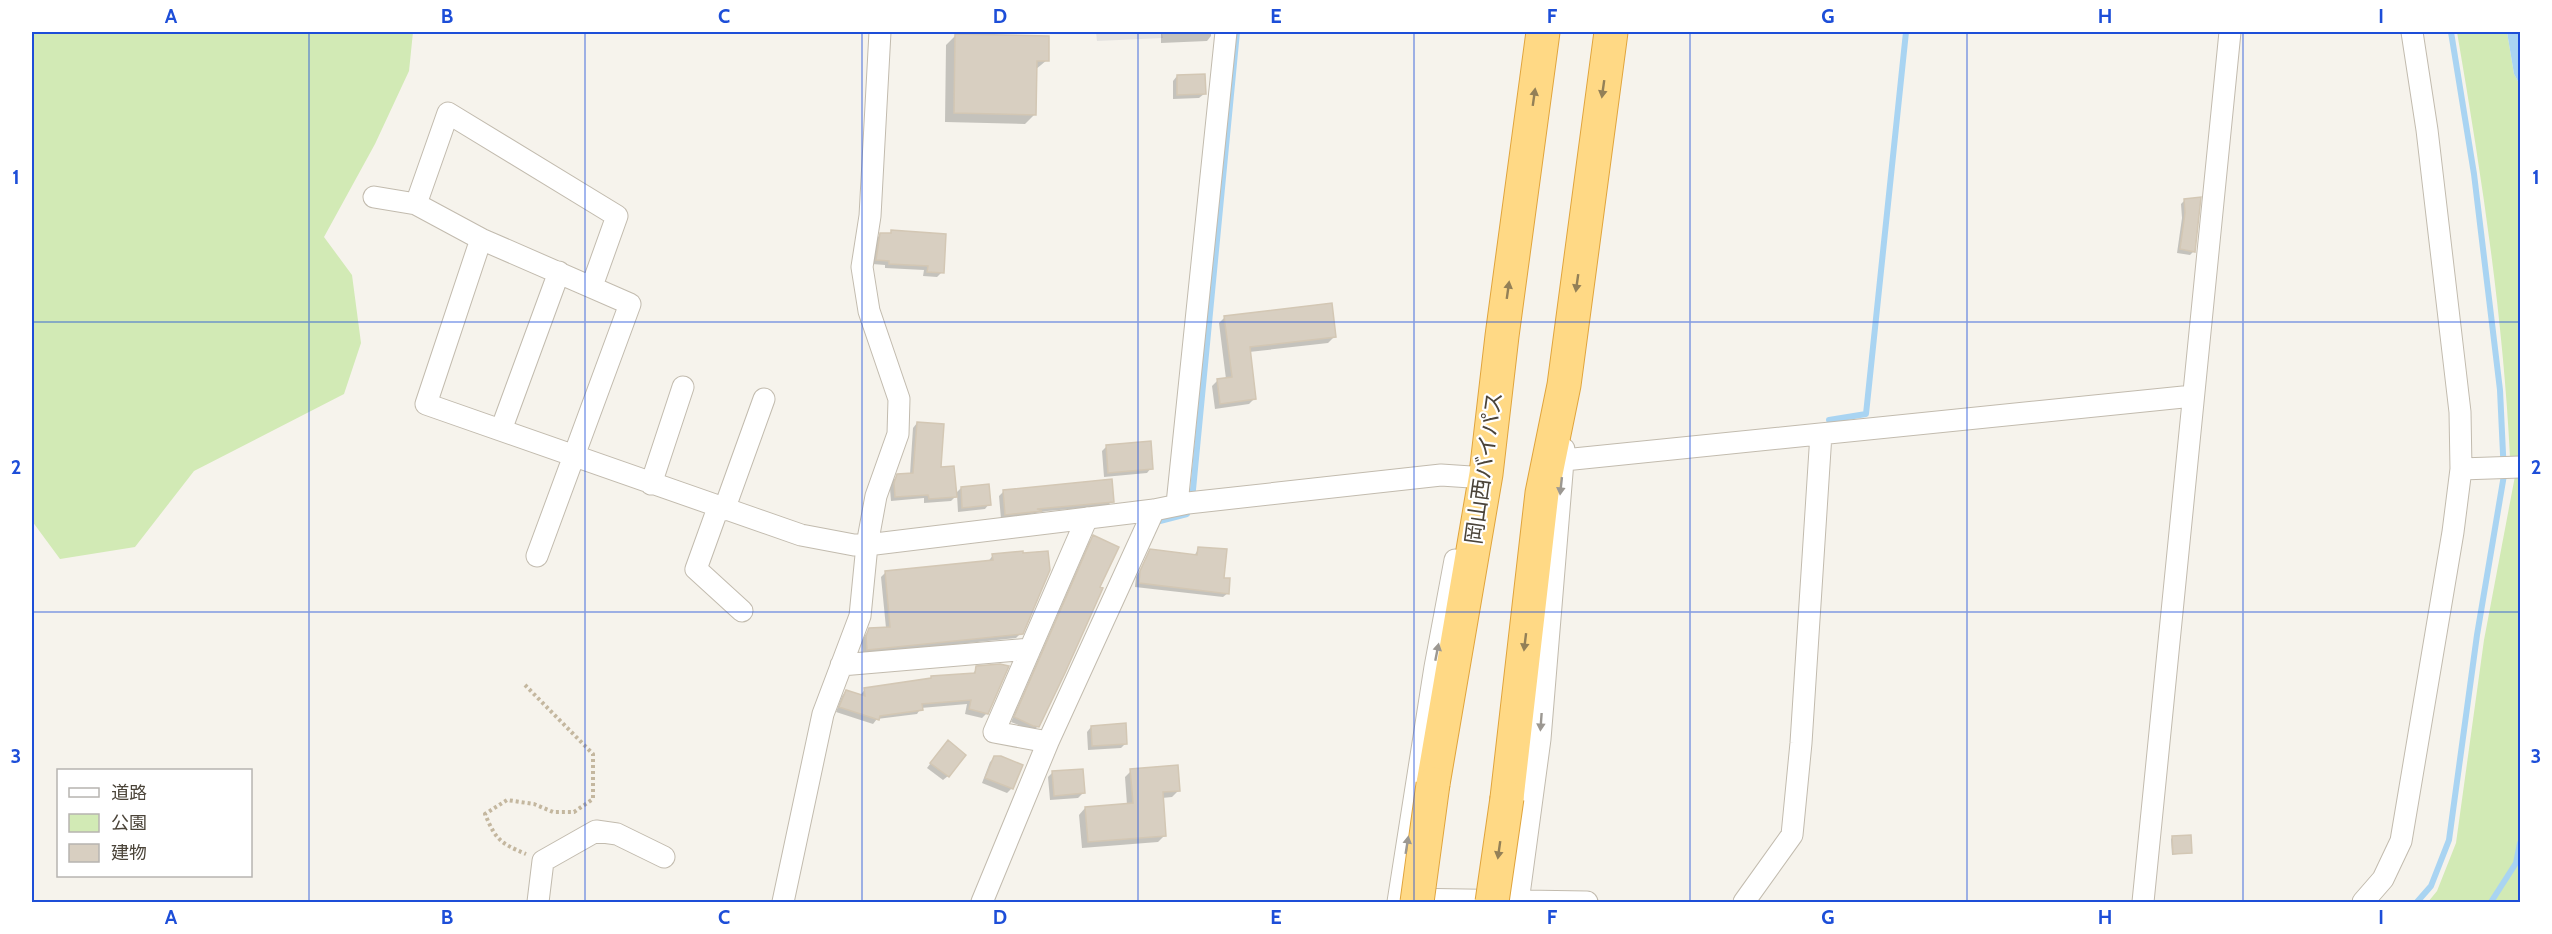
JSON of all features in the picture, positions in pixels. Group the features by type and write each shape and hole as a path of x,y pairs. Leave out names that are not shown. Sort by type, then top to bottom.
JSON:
{"highway":[{"name":"岡山西バイパス","path":"1404,901 1433,784 1486,474 1543,32"},
{"path":"1492,903 1542,493 1564,385 1611,32"}],"street":[{"path":"783,903 823,714 860,616 867,544 876,496 898,434 899,399 869,311 862,267 870,216 880,32"},
{"path":"1187,503 1226,32"},
{"path":"2143,903 2230,32"},
{"path":"2363,903 2384,879 2401,841 2464,469 2460,412 2427,130 2412,32"},
{"path":"416,204 448,113 617,216 591,285"},
{"path":"374,197 416,204 481,239 630,303 537,556"},
{"path":"481,239 426,404 721,509 801,535 854,545 867,544 1154,510 1187,503 1441,475 1471,477"},
{"path":"501,430 559,272"},
{"path":"1502,336 1471,477 1434,667 1404,901 1587,903"},
{"path":"1518,902 1540,739 1551,582 1564,460 1564,385"},
{"path":"651,484 682,387"},
{"path":"1564,460 2193,396"},
{"path":"742,611 696,569 764,399"},
{"path":"1744,903 1791,835 1801,743 1821,434"},
{"path":"2464,469 2520,467"},
{"path":"981,903 1044,742 1154,510"},
{"path":"1044,742 994,732 1087,518"},
{"path":"841,665 1030,649"},
{"path":"538,903 543,861 596,831 617,834 664,856"}],"path":[{"path":"525,685 593,754 593,799 574,812 553,812 534,804 507,800 485,814 494,835 502,844 543,861"}],"green space":[{"path":"32,32 413,32 409,71 375,144 324,237 352,275 361,343 344,394 194,471 135,547 60,559 32,521"},
{"path":"2457,32 2507,32 2514,74 2520,85 2520,457 2510,457 2507,403 2490,243"},
{"path":"2515,476 2520,476 2520,902 2428,902 2437,891 2456,843 2484,640"}],"shaded area":[{"path":"1096,32 1162,32 1163,38 1097,41"}],"water":[{"path":"2507,32 2520,32 2520,85 2514,74"}],"building":[{"path":"955,34 1049,36 1049,61 1037,61 1036,115 954,113"},
{"path":"1205,74 1206,94 1177,95 1177,75"},
{"path":"2201,197 2195,252 2180,249 2185,213 2184,199"},
{"path":"891,230 946,234 944,273 927,272 928,266 889,264 889,261 876,260 880,233 891,233"},
{"path":"1332,303 1336,337 1250,347 1256,399 1220,404 1217,379 1232,377 1224,316"},
{"path":"917,422 944,424 941,467 954,466 957,497 929,499 928,495 895,497 894,483 897,474 913,473"},
{"path":"1151,441 1153,469 1108,473 1106,445"},
{"path":"1112,479 1114,502 1037,509 1042,511 1005,515 1003,490"},
{"path":"989,484 991,505 962,508 961,487"},
{"path":"1093,535 1119,547 1065,673 1039,727 1033,726 1014,717"},
{"path":"1198,547 1227,549 1224,578 1230,578 1229,594 1139,583 1140,571 1150,549 1197,555"},
{"path":"1023,551 1023,553 1048,551 1050,570 1023,634 867,650 866,636 869,628 890,627 885,571 993,560 992,554"},
{"path":"1000,664 1009,666 988,714 969,709 971,700 922,704 923,710 880,716 879,720 839,707 846,690 865,696 864,688 931,678 931,676 975,673 976,666"},
{"path":"1126,723 1127,744 1092,746 1091,726"},
{"path":"948,740 966,755 949,777 930,763"},
{"path":"994,756 1001,756 1023,765 1013,789 985,778"},
{"path":"1178,765 1180,791 1163,792 1166,836 1088,842 1085,807 1133,803 1130,769"},
{"path":"1083,769 1085,793 1054,796 1052,771"},
{"path":"2191,835 2192,853 2173,854 2172,836"}],"waterway":[{"path":"1192,500 1237,32"},
{"path":"1829,420 1866,414 1906,32"},
{"path":"2417,902 2431,886 2449,840 2477,635 2504,475 2500,390 2474,174 2451,32"},
{"path":"1156,522 1187,514"},
{"path":"2491,902 2516,863 2520,843"}]}
